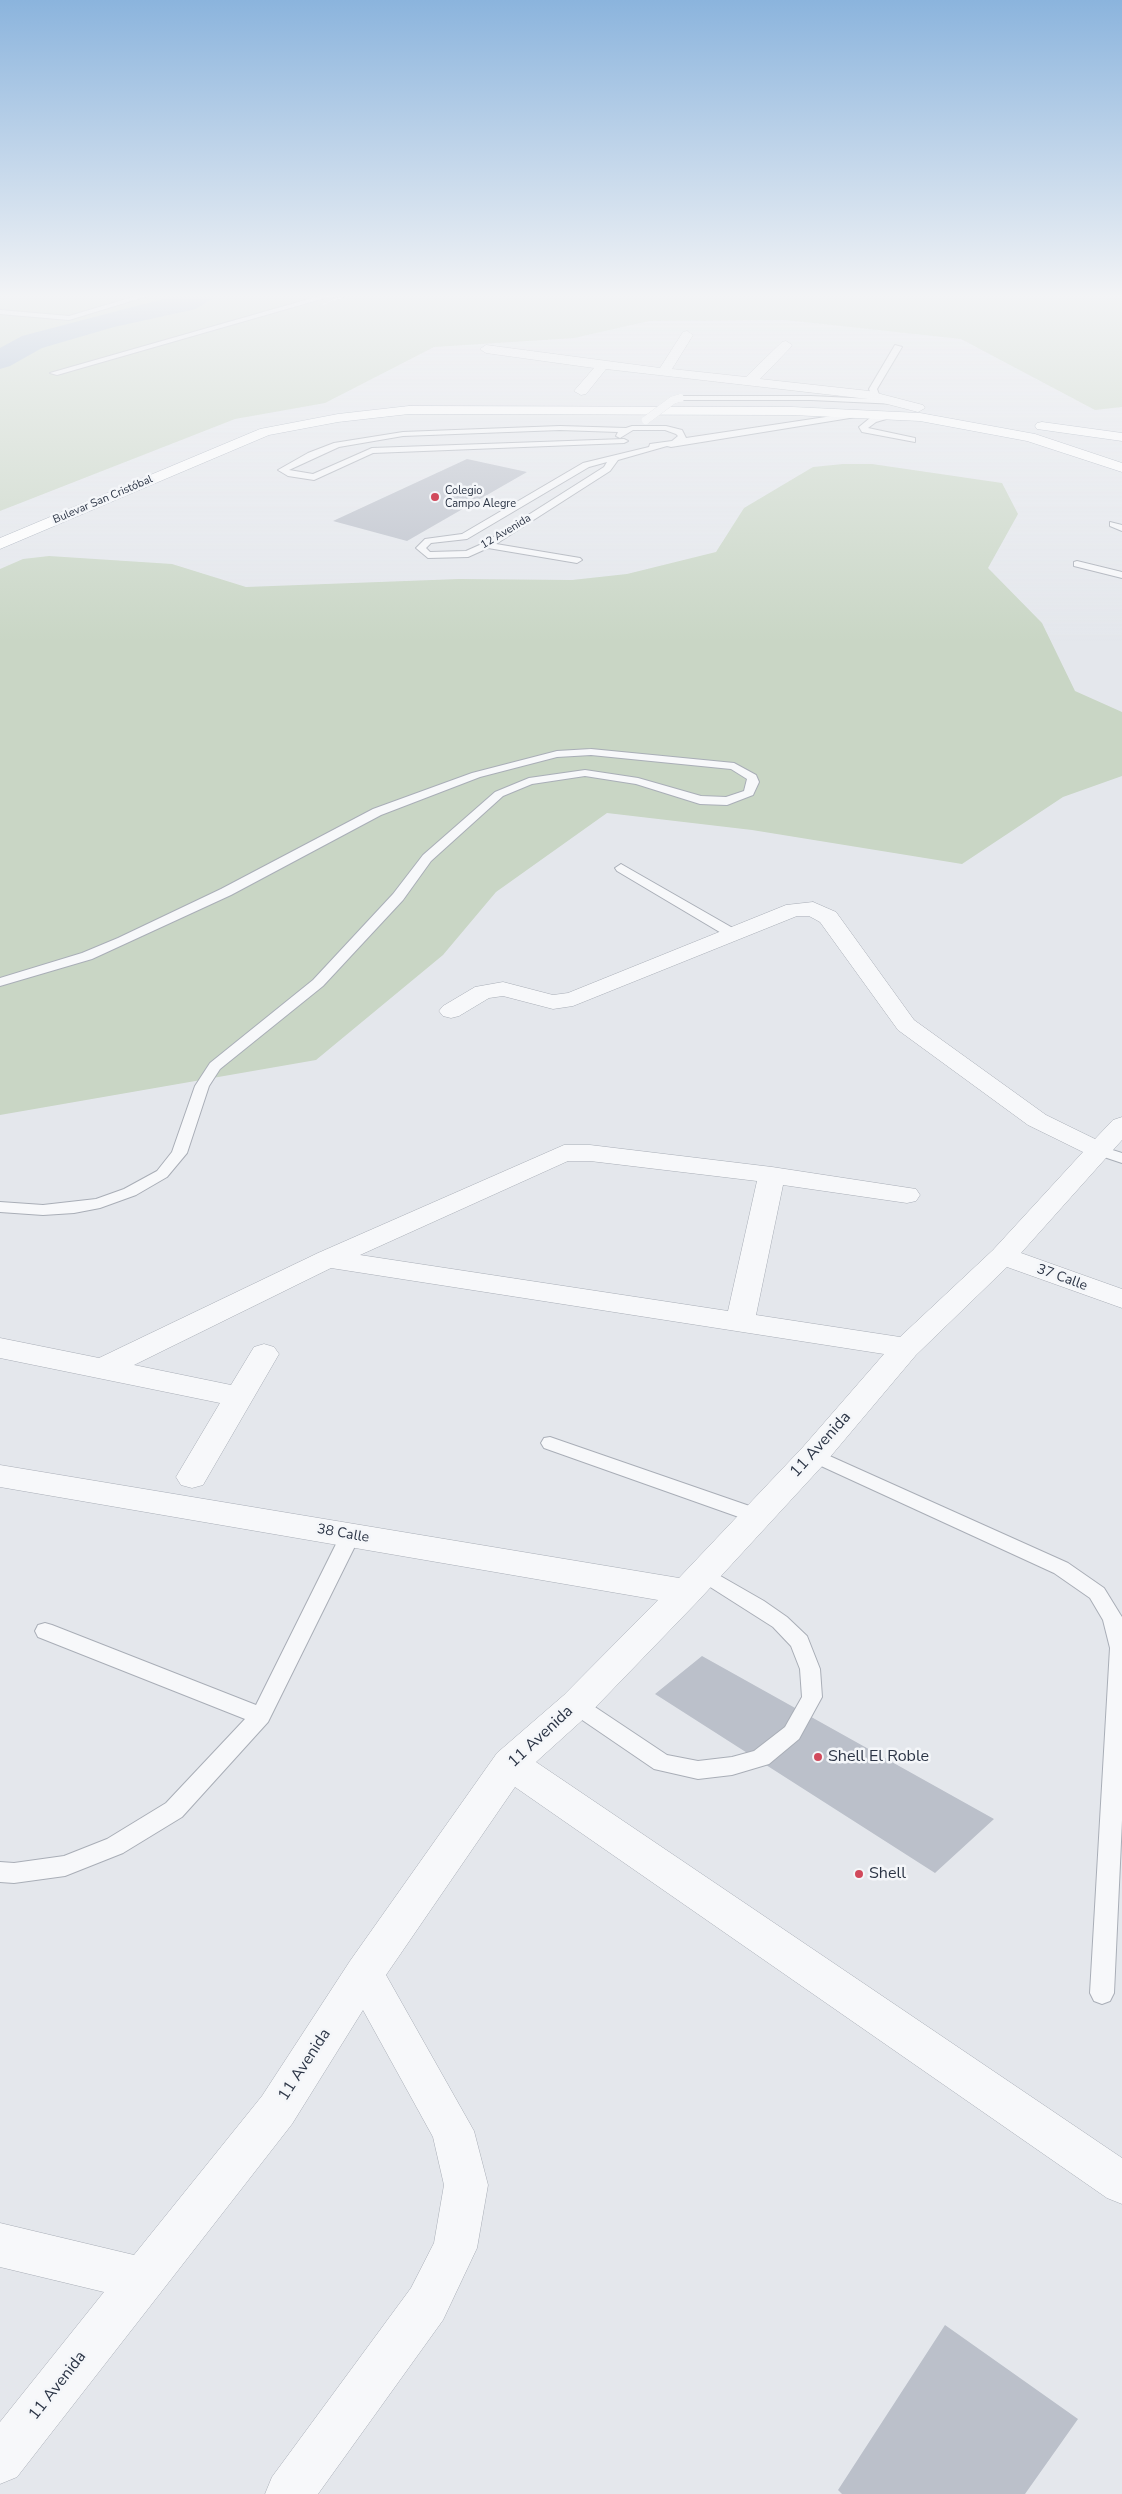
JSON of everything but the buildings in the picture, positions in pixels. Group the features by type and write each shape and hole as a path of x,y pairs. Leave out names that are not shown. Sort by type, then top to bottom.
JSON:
{"main road":[{"path":"225,433 294,415 330,410"},
{"name":"Bulevar San Cristóbal","path":"0,544 248,438 312,422 374,413 413,410"},
{"name":"Bulevar San Cristóbal","path":"660,410 859,413 953,422 1030,437 1122,468"},
{"path":"935,410 1122,437"},
{"name":"Bulevar San Cristóbal","path":"0,530 189,449"}],"street":[{"path":"451,1011 483,992 503,989 553,1002 573,999 794,910 814,909 828,917 906,1025 1037,1120 1111,1155"},
{"name":"11 Avenida","path":"0,2460 276,2110 364,1974 510,1764 576,1705 695,1582 814,1454 906,1348 1111,1155 1122,1126"},
{"path":"104,1368 328,1259 564,1153 590,1153 772,1175 907,1195"},
{"path":"740,1324 772,1175"},
{"name":"37 Calle","path":"1003,1256 1122,1300"},
{"path":"328,1259 740,1324 906,1348"},
{"path":"0,1348 239,1397"},
{"path":"192,1477 264,1354"},
{"name":"38 Calle","path":"0,1476 350,1536 695,1582"},
{"path":"510,1764 1122,2182"},
{"path":"290,2494 427,2304 455,2248 466,2185 453,2131 364,1974"},
{"path":"0,2245 142,2280"}],"lane":[{"path":"624,441 620,435 659,410"},
{"path":"372,451 314,476 296,475 282,470 311,454 354,440 403,434 524,429 629,429 658,427 674,429 731,429 765,422 767,418 760,411"},
{"name":"12 Avenida","path":"614,459 608,469 487,545 468,554 445,556 428,554 421,548 428,541 450,537 464,537 586,465 667,445 859,413"},
{"path":"890,415 873,420 863,427 865,430 912,440"},
{"path":"354,440 351,445 352,448 359,451 624,441 645,446 667,445 684,437 674,429"},
{"path":"1112,524 1122,528"},
{"path":"487,545 577,560"},
{"path":"1077,564 1122,575"},
{"path":"0,982 87,956 123,942 226,892 377,812 476,775 557,754 591,752 734,766 752,777 753,782 748,793 727,801 700,800 638,781 585,773 529,782 499,794 427,858 398,897 318,983 215,1066 202,1086 179,1153 162,1174 130,1192 83,1207 43,1210 0,1207"},
{"path":"621,868 733,934"},
{"path":"550,1443 757,1516"},
{"path":"814,1454 1061,1568 1097,1593 1113,1619 1120,1648 1102,1993"},
{"path":"0,1872 14,1873 65,1866 115,1846 174,1810 261,1716 350,1536"},
{"path":"576,1705 662,1763 698,1770 732,1766 761,1758 792,1733 812,1697 810,1669 800,1642 780,1622 757,1606 695,1582"},
{"path":"45,1631 261,1716"}],"green space":[{"path":"0,410 283,410 235,419 0,511"},
{"path":"872,464 1002,483 1018,514 988,568 1042,623 1075,691 1122,712 1122,776 1063,797 962,864 752,830 607,813 496,892 443,955 316,1060 0,1115 0,569 23,559 49,556 172,564 246,587 459,579 572,580 627,574 716,552 744,508 813,467"}],"place":[{"name":"Colegio Campo Alegre","path":"435,497"},
{"name":"Shell El Roble","path":"818,1757"},
{"name":"Shell","path":"859,1874"}]}
